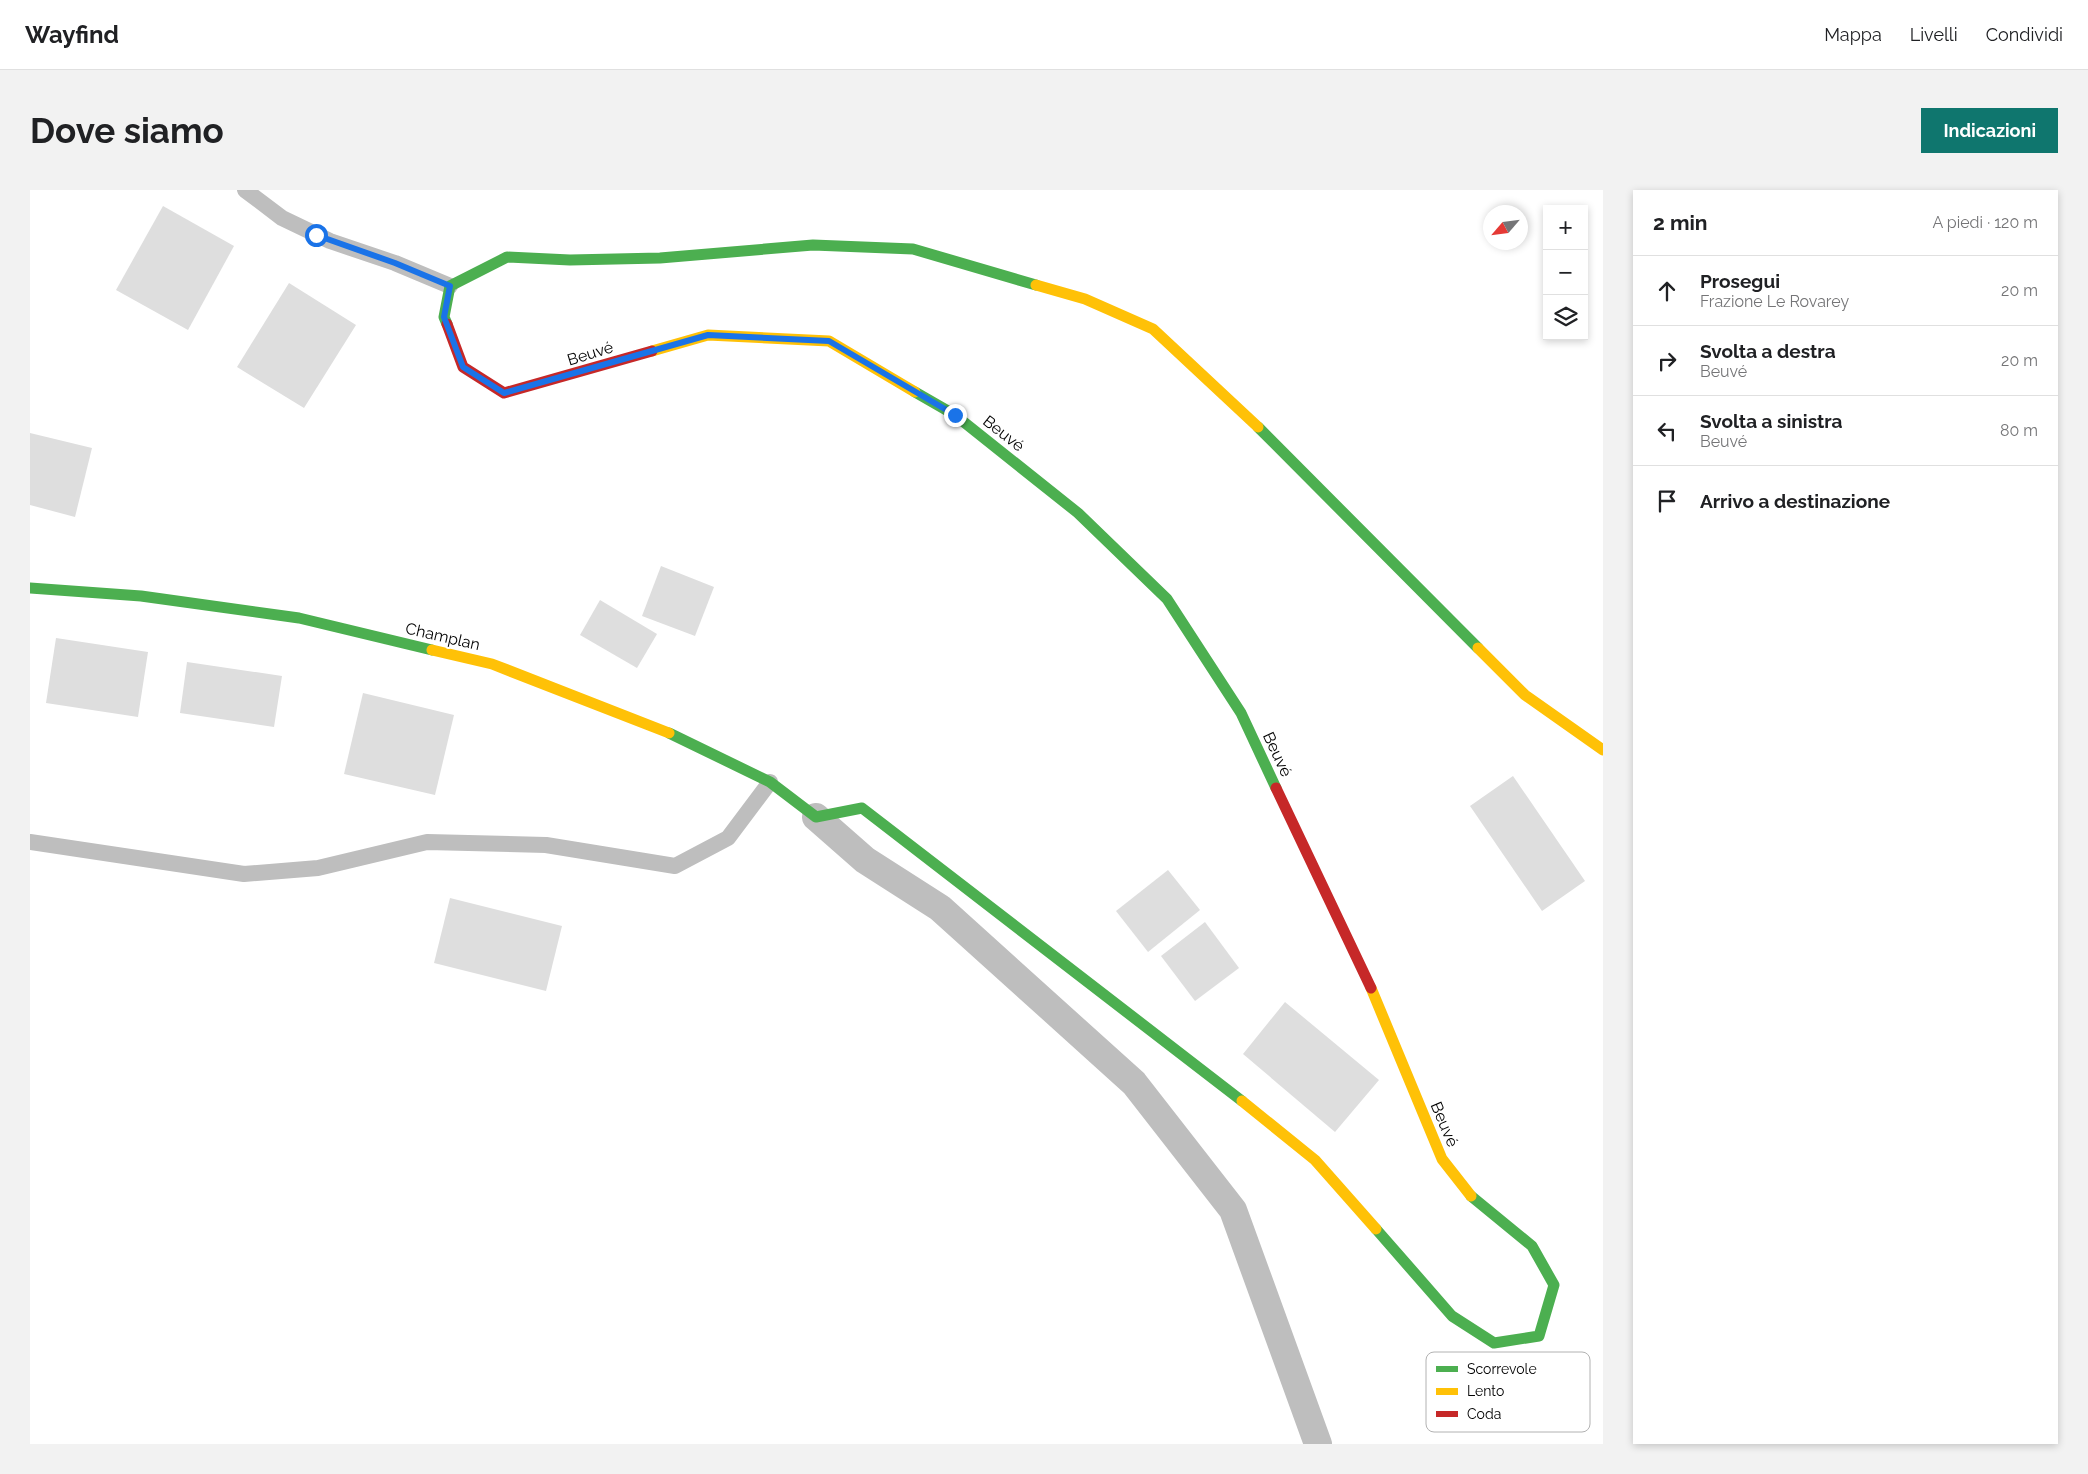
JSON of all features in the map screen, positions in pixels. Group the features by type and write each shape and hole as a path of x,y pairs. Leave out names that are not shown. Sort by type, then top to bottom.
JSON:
{"street":[{"path":"450,286 507,257 570,260 660,258 813,245 912,249 1085,299 1153,329 1257,426 1525,695 1603,750"},
{"name":"Beuvé","path":"450,286 444,317 463,367 504,393 708,335 829,341 955,415 1078,512 1167,599 1241,713 1368,981 1442,1159 1475,1201 1532,1246 1554,1284 1538,1336 1494,1343 1452,1316 1315,1160 1192,1061 862,808 816,817"},
{"name":"Champlan","path":"30,588 141,596 299,618 492,664 650,724 770,782 816,817"},
{"path":"816,817 865,860 940,908 1134,1084 1233,1210 1318,1444"}],"lane":[{"path":"245,190 282,218 330,241 395,263 450,286"},
{"path":"30,842 244,874 318,868 427,842 546,845 675,866 728,838 770,782"}],"building":[{"path":"163,206 234,246 188,330 116,290"},
{"path":"289,283 356,325 304,408 237,367"},
{"path":"30,433 92,448 75,517 30,505"},
{"path":"661,566 714,587 695,636 642,616"},
{"path":"600,600 657,634 637,668 580,635"},
{"path":"56,638 148,652 138,717 46,703"},
{"path":"187,662 282,676 274,727 180,713"},
{"path":"363,693 454,715 435,795 344,774"},
{"path":"1513,776 1585,881 1542,911 1470,806"},
{"path":"1168,870 1200,910 1148,952 1116,911"},
{"path":"450,898 562,926 546,991 434,963"},
{"path":"1205,922 1239,968 1195,1001 1161,956"},
{"path":"1285,1002 1379,1080 1335,1132 1243,1054"}],"traffic: fast":[{"path":"447,324 444,317 450,286 507,257 570,260 660,258 813,245 913,249 1036,285"},
{"path":"915,392 955,415 1078,513 1167,599 1241,713 1276,788"},
{"path":"1258,427 1478,648"},
{"path":"30,588 141,596 299,618 432,650"},
{"path":"669,733 770,782 816,817 862,808 1242,1101"},
{"path":"1376,1229 1452,1316 1494,1343 1539,1336 1554,1285 1532,1246 1471,1196"}],"traffic: slow":[{"path":"1036,285 1085,299 1153,329 1258,427"},
{"path":"652,351 708,335 829,341 915,392"},
{"path":"1478,648 1525,695 1603,750"},
{"path":"432,650 492,664 669,733"},
{"path":"1371,988 1442,1159 1471,1196"},
{"path":"1242,1101 1315,1160 1376,1229"}],"traffic: jam":[{"path":"447,324 463,367 504,393 652,351"},
{"path":"1276,788 1371,988"}],"route":[{"path":"316,235 395,263 450,286 444,317 463,367 504,393 708,335 829,341 955,415"}]}
